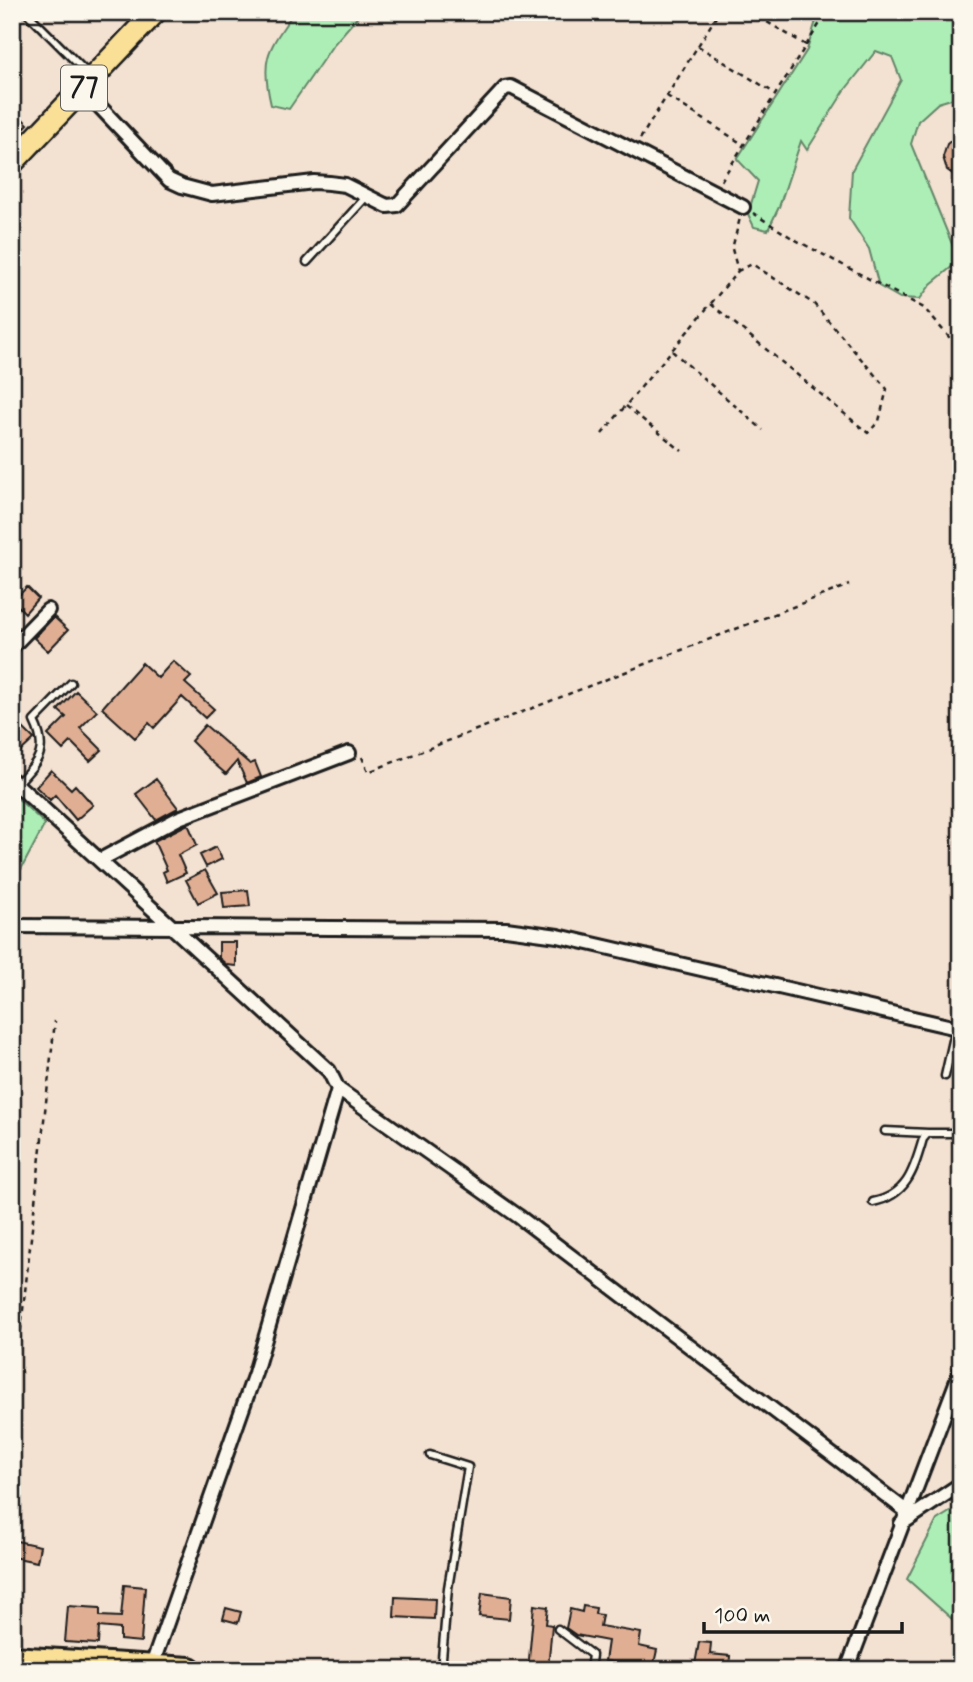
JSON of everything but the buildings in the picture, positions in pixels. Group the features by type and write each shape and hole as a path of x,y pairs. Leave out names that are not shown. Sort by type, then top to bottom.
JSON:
{"highway":[{"path":"12,1659 190,1670"}],"main road":[{"name":"77","path":"12,163 155,12"}],"street":[{"path":"88,84 169,180 212,194 314,182 345,185 387,206 397,205 505,88 510,87 743,206"},
{"path":"12,647 48,610"},
{"path":"100,860 179,818 349,753"},
{"path":"15,782 177,928 329,1071 338,1089 518,1216 905,1510"},
{"path":"12,926 506,929 558,936 958,1028"},
{"path":"157,1668 256,1373 338,1089"},
{"path":"847,1670 905,1510 961,1370"},
{"path":"900,1525 961,1483"}],"lane":[{"path":"26,12 88,84"},
{"path":"307,262 369,195"},
{"path":"15,782 36,763 41,751 43,738 34,721 71,683"},
{"path":"945,1076 958,1028"},
{"path":"885,1131 961,1133"},
{"path":"873,1202 897,1193 908,1183 923,1139 928,1133"},
{"path":"430,1455 468,1467 448,1588 440,1670"},
{"path":"558,1629 592,1655 590,1670"}],"path":[{"path":"633,151 719,12"},
{"path":"750,12 806,45"},
{"path":"713,193 827,12"},
{"path":"698,46 776,94"},
{"path":"667,96 744,145"},
{"path":"738,271 732,249 743,206 792,238 924,308 961,351"},
{"path":"603,434 738,271 752,264 814,304 887,389 879,421 868,433 711,304"},
{"path":"672,351 763,430"},
{"path":"626,406 682,451"},
{"path":"349,753 362,757 368,772 849,585"},
{"path":"12,1370 20,1337 55,1021"}],"green space":[{"path":"294,12 362,12 333,45 289,109 271,105 266,76 272,46"},
{"path":"821,12 961,12 961,96 938,103 918,121 911,144 959,261 931,284 920,299 900,298 879,286 869,249 849,218 852,170 901,80 892,57 876,51 845,90 807,150 801,141 779,207 768,230 754,227 748,214 758,181 737,159 807,50"},
{"path":"12,793 45,824 17,877 12,873"},
{"path":"961,1505 961,1627 907,1579 937,1520"}]}
